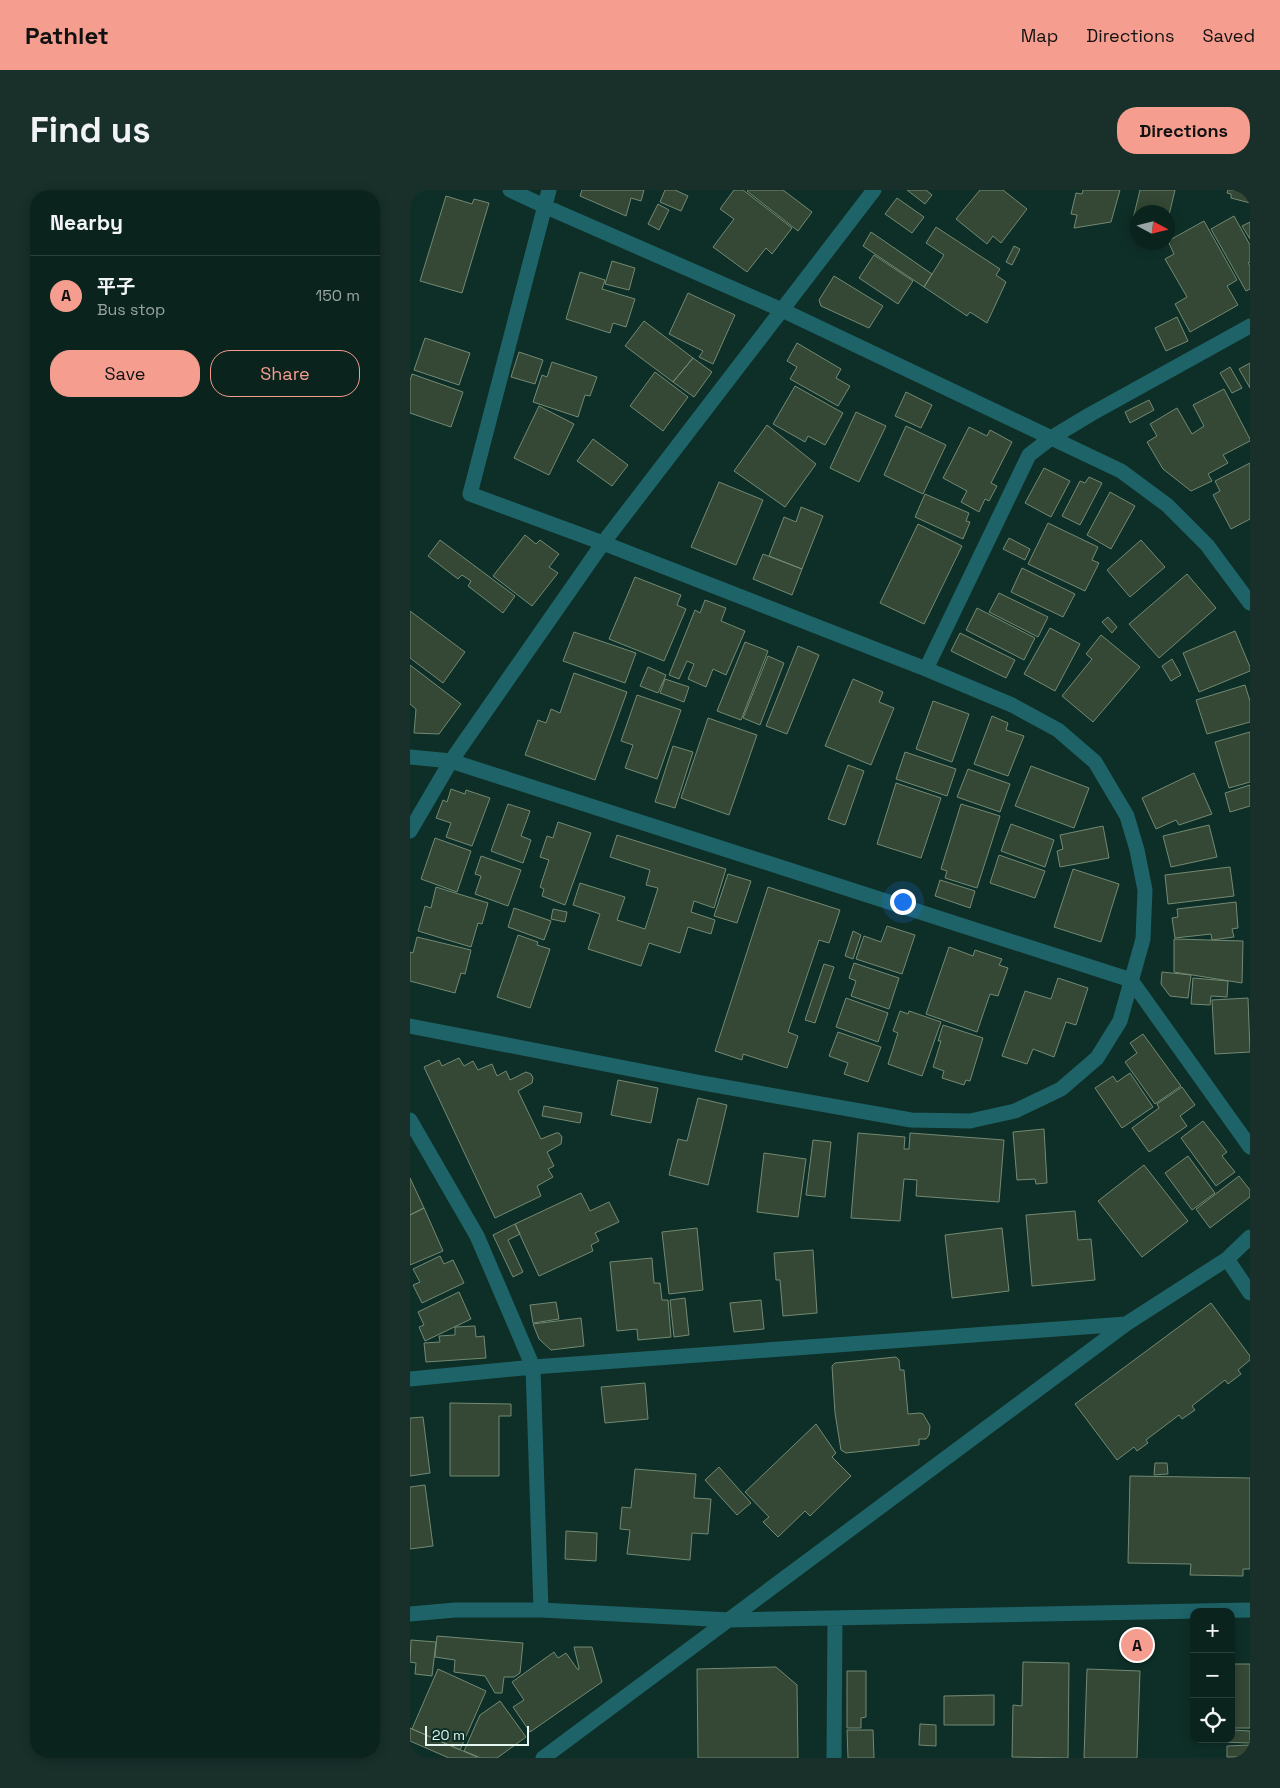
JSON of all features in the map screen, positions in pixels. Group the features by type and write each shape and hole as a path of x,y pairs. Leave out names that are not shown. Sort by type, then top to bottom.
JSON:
{"street":[{"path":"510,190 782,310 1121,471 1167,505 1207,544 1250,603"},
{"path":"410,1026 697,1082 911,1120 970,1121 1015,1111 1061,1089 1097,1058 1120,1021 1143,938 1145,890 1137,850 1127,816 1095,762 1058,730 1012,705 926,669 604,543 470,494 549,190"},
{"path":"410,831 452,761 604,543 874,190"},
{"path":"926,669 1029,455 1051,438 1090,414 1250,326"},
{"path":"410,757 452,761 1131,980 1250,1147"},
{"path":"410,1120 477,1236 533,1367 541,1610"},
{"path":"543,1758 1126,1324 1227,1259 1250,1237"},
{"path":"1227,1259 1250,1293"},
{"path":"410,1379 533,1367 1126,1324"},
{"path":"410,1614 455,1610 541,1610 729,1620 1250,1610"},
{"path":"834,1758 835,1618"}],"building":[{"path":"582,190 644,190 641,201 631,198 626,216 580,196"},
{"path":"665,190 675,190 688,196 681,211 660,202"},
{"path":"734,190 743,190 792,228 772,254 766,248 747,272 713,247 734,219 720,209"},
{"path":"748,190 783,190 812,212 798,231"},
{"path":"907,190 926,190 932,195 925,204"},
{"path":"980,190 1003,190 1027,209 1001,243 993,236 987,244 956,219"},
{"path":"1083,190 1120,190 1111,222 1074,228 1077,215 1071,214 1076,193 1082,194"},
{"path":"1140,190 1175,190 1171,205 1136,205"},
{"path":"1228,190 1250,190 1250,203 1231,198 1231,194 1227,193"},
{"path":"446,196 472,204 474,199 489,203 462,293 420,281"},
{"path":"897,198 924,217 912,233 885,214"},
{"path":"658,204 669,210 659,230 648,224"},
{"path":"1234,216 1250,245 1250,262 1248,263 1250,266 1250,289 1246,291 1211,229"},
{"path":"1204,221 1237,280 1227,286 1238,305 1190,332 1175,304 1187,297 1165,259 1174,254 1172,250 1175,250 1175,237"},
{"path":"1250,222 1250,239 1242,226"},
{"path":"936,227 1000,269 996,275 1006,282 987,323 970,312 967,316 924,287 944,255 926,243"},
{"path":"871,232 932,274 924,287 863,246"},
{"path":"1014,246 1020,249 1012,265 1006,262"},
{"path":"874,255 913,281 898,304 859,278"},
{"path":"612,261 635,268 629,290 605,284"},
{"path":"580,272 605,280 602,289 635,299 626,327 613,323 610,333 566,319"},
{"path":"834,276 883,306 869,328 821,306 819,300"},
{"path":"688,293 735,315 713,364 699,357 703,351 669,334"},
{"path":"1177,317 1188,341 1166,351 1155,328"},
{"path":"644,321 693,358 673,382 625,346"},
{"path":"425,338 470,353 459,385 414,370"},
{"path":"797,343 841,369 836,378 850,386 838,406 790,379 797,367 787,361"},
{"path":"519,352 543,360 535,384 511,377"},
{"path":"693,358 712,372 694,397 673,382"},
{"path":"552,362 597,377 590,396 585,395 578,417 533,402 542,375 547,377"},
{"path":"1250,363 1250,388 1239,369"},
{"path":"1230,367 1242,388 1232,393 1220,373"},
{"path":"655,372 688,397 663,431 630,406"},
{"path":"412,374 463,392 451,427 410,413 410,381"},
{"path":"795,386 843,413 825,445 808,436 805,442 773,424"},
{"path":"1224,389 1250,441 1223,455 1228,463 1208,474 1212,481 1191,491 1163,469 1147,442 1157,436 1150,424 1177,408 1192,434 1204,426 1193,405"},
{"path":"906,392 932,405 921,428 895,416"},
{"path":"1149,400 1154,410 1130,423 1125,412"},
{"path":"539,406 574,424 549,475 514,458"},
{"path":"856,412 886,426 859,482 830,468"},
{"path":"767,425 816,464 785,507 734,471"},
{"path":"906,426 946,445 923,494 884,475"},
{"path":"969,427 987,436 990,430 1012,442 991,483 997,486 989,501 985,499 979,512 961,502 967,491 943,478"},
{"path":"593,439 628,465 612,486 577,461"},
{"path":"1250,463 1250,519 1231,529 1213,495 1220,491 1215,481"},
{"path":"1044,468 1070,481 1051,517 1025,503"},
{"path":"1089,477 1102,483 1080,525 1062,516 1080,481 1085,483"},
{"path":"719,482 763,500 736,565 691,547"},
{"path":"1110,492 1135,506 1111,549 1087,535"},
{"path":"925,494 969,513 966,521 970,522 963,539 915,517"},
{"path":"801,507 823,516 802,569 769,556 784,517 796,522"},
{"path":"1048,523 1098,547 1092,560 1099,563 1085,591 1028,564"},
{"path":"918,524 962,546 924,624 880,603"},
{"path":"525,535 536,544 540,540 559,554 549,567 558,573 532,606 493,576"},
{"path":"1009,538 1030,549 1025,560 1003,549"},
{"path":"440,540 515,596 503,613 468,586 471,581 462,575 458,579 428,556"},
{"path":"1141,540 1165,567 1130,597 1107,570"},
{"path":"763,554 802,569 792,595 753,579"},
{"path":"1022,568 1075,594 1063,617 1011,592"},
{"path":"1187,574 1216,608 1159,658 1129,624"},
{"path":"635,577 681,595 677,605 686,609 664,661 609,639"},
{"path":"999,593 1048,617 1038,637 989,612"},
{"path":"705,600 726,608 721,621 745,631 726,675 713,669 706,687 688,679 694,664 687,661 679,679 669,675 695,610 700,613"},
{"path":"977,608 1035,638 1024,660 966,630"},
{"path":"410,611 465,652 443,683 410,658"},
{"path":"1108,617 1117,627 1112,633 1102,622"},
{"path":"1050,628 1080,644 1055,691 1024,674"},
{"path":"1235,631 1250,671 1199,692 1183,653"},
{"path":"574,632 636,653 625,683 563,661"},
{"path":"960,633 1015,660 1006,678 951,651"},
{"path":"1101,635 1140,667 1093,722 1062,696 1092,659 1086,654"},
{"path":"745,642 768,651 741,720 717,711"},
{"path":"798,646 819,655 787,734 766,726"},
{"path":"768,656 784,663 760,725 743,718"},
{"path":"1172,659 1181,675 1171,681 1162,666"},
{"path":"410,665 461,704 439,734 414,733 416,709 410,704"},
{"path":"648,667 666,675 658,693 640,686"},
{"path":"574,673 627,692 595,780 525,755 538,720 546,723 551,709 560,713"},
{"path":"665,679 689,687 684,702 660,693"},
{"path":"853,679 883,692 879,702 894,708 871,765 825,746"},
{"path":"1245,685 1250,701 1250,722 1207,734 1196,700"},
{"path":"637,695 681,710 657,779 625,768 633,745 621,741"},
{"path":"933,701 969,714 952,762 916,749"},
{"path":"992,716 1008,723 1006,730 1024,736 1008,776 974,764"},
{"path":"708,718 757,735 729,815 681,798"},
{"path":"1250,732 1250,782 1229,788 1215,742"},
{"path":"673,746 693,752 675,808 655,802"},
{"path":"905,752 956,769 947,796 896,779"},
{"path":"848,765 864,771 845,825 828,819"},
{"path":"1031,766 1089,788 1074,828 1015,806"},
{"path":"968,769 1010,784 1000,812 957,797"},
{"path":"1194,773 1212,814 1179,825 1176,820 1156,829 1142,798"},
{"path":"896,783 941,798 921,858 877,844"},
{"path":"1250,785 1250,806 1230,812 1225,793"},
{"path":"451,789 465,794 466,790 490,798 472,846 446,837 451,823 436,818 443,800 447,802"},
{"path":"508,804 530,811 521,836 531,840 523,863 491,851"},
{"path":"961,804 1000,816 977,888 945,878 947,871 941,869"},
{"path":"558,822 591,833 565,905 542,896 544,889 540,887 549,860 540,857 547,836 553,838"},
{"path":"1011,824 1054,840 1045,867 1001,851"},
{"path":"1209,825 1217,857 1171,867 1163,836"},
{"path":"1103,826 1109,858 1060,867 1057,851 1063,849 1060,835"},
{"path":"617,835 726,869 714,908 694,901 691,912 715,920 711,934 688,927 680,953 649,943 641,966 588,949 600,914 573,905 580,883 625,897 617,920 645,929 658,888 646,885 650,870 610,857"},
{"path":"435,838 471,851 457,892 421,879"},
{"path":"999,855 1045,871 1035,898 990,883"},
{"path":"481,856 521,870 508,906 475,894 481,876 475,874"},
{"path":"1230,867 1234,896 1168,904 1165,875"},
{"path":"1073,869 1119,884 1101,942 1054,927"},
{"path":"728,874 751,881 737,923 714,916"},
{"path":"940,880 975,891 970,908 935,896"},
{"path":"436,887 488,903 482,924 478,923 471,947 418,931 425,906 431,908"},
{"path":"768,887 840,910 829,943 819,940 788,1032 798,1036 787,1068 743,1054 742,1060 715,1051"},
{"path":"1236,902 1238,928 1232,929 1234,937 1212,940 1211,934 1175,938 1172,918 1178,917 1177,909"},
{"path":"514,908 551,921 544,940 508,927"},
{"path":"553,909 567,912 565,922 551,919"},
{"path":"887,926 915,935 902,974 856,959 864,936 881,942"},
{"path":"853,931 861,935 853,959 845,956"},
{"path":"518,935 538,942 537,945 550,949 530,1008 497,997"},
{"path":"417,937 471,950 465,974 461,973 455,993 410,981 410,952 413,953"},
{"path":"1174,939 1243,941 1242,983 1174,972"},
{"path":"949,947 973,956 975,950 1002,959 999,965 1008,968 998,996 990,994 977,1032 926,1014"},
{"path":"854,963 899,978 889,1009 851,996 856,981 849,978"},
{"path":"824,964 834,967 815,1023 805,1020"},
{"path":"1162,972 1191,975 1188,998 1170,996 1161,984"},
{"path":"1058,978 1088,988 1076,1025 1066,1022 1054,1057 1033,1049 1027,1064 1002,1056 1025,991 1051,999"},
{"path":"1193,978 1228,981 1227,997 1211,996 1210,1005 1191,1004"},
{"path":"846,998 888,1013 878,1042 836,1027"},
{"path":"1248,998 1250,1052 1215,1054 1212,1000"},
{"path":"900,1011 908,1014 909,1011 941,1022 922,1076 888,1064 898,1033 893,1031"},
{"path":"943,1025 983,1038 970,1081 966,1080 964,1085 942,1078 944,1071 933,1067 941,1041 938,1041"},
{"path":"838,1032 881,1047 868,1082 844,1074 848,1063 829,1056"},
{"path":"1143,1034 1181,1086 1155,1104 1125,1062 1137,1053 1130,1043"},
{"path":"459,1058 464,1066 473,1061 478,1070 492,1064 497,1076 506,1071 510,1080 526,1072 531,1074 533,1078 532,1083 518,1091 541,1139 556,1133 559,1133 562,1137 561,1144 547,1152 554,1166 548,1169 553,1177 537,1186 541,1196 495,1218 424,1067 439,1060 442,1066"},
{"path":"1130,1073 1153,1107 1122,1128 1095,1088 1113,1076 1117,1082"},
{"path":"618,1080 658,1088 651,1123 611,1115"},
{"path":"1182,1087 1195,1105 1180,1116 1187,1126 1149,1152 1132,1128 1159,1108 1157,1104"},
{"path":"698,1098 727,1105 708,1185 669,1175 678,1139 687,1141"},
{"path":"544,1106 582,1113 580,1123 542,1116"},
{"path":"1203,1121 1227,1152 1222,1156 1235,1172 1216,1186 1181,1138"},
{"path":"1044,1129 1047,1183 1036,1184 1035,1179 1017,1180 1013,1132"},
{"path":"858,1133 905,1137 904,1149 909,1149 910,1133 1004,1140 999,1202 916,1196 917,1180 904,1179 900,1221 851,1218"},
{"path":"813,1140 831,1142 825,1197 806,1195"},
{"path":"764,1153 806,1159 798,1217 757,1212"},
{"path":"1188,1156 1215,1193 1192,1210 1165,1173"},
{"path":"1144,1165 1188,1221 1142,1257 1098,1201"},
{"path":"1239,1176 1250,1190 1250,1197 1210,1228 1196,1209"},
{"path":"410,1178 424,1208 410,1215"},
{"path":"581,1193 590,1211 609,1202 619,1222 595,1233 599,1241 591,1245 593,1251 539,1276 515,1224"},
{"path":"424,1208 443,1251 410,1265 410,1215"},
{"path":"1075,1211 1078,1240 1091,1239 1095,1280 1032,1286 1026,1215"},
{"path":"515,1224 520,1234 508,1240 523,1272 513,1277 493,1235"},
{"path":"697,1228 703,1290 669,1294 662,1232"},
{"path":"1002,1228 1009,1291 952,1298 945,1235"},
{"path":"813,1250 817,1313 783,1316 780,1280 776,1280 774,1253"},
{"path":"440,1256 444,1264 453,1260 464,1283 422,1303 413,1285 420,1282 413,1269"},
{"path":"652,1258 654,1283 660,1283 662,1300 668,1300 671,1337 638,1340 637,1329 617,1331 610,1262"},
{"path":"459,1292 471,1319 425,1341 419,1327 424,1325 418,1312"},
{"path":"685,1298 689,1335 674,1337 670,1300"},
{"path":"761,1300 764,1329 734,1332 730,1303"},
{"path":"556,1302 559,1319 533,1323 530,1305"},
{"path":"1211,1303 1250,1356 1250,1360 1238,1370 1241,1374 1228,1384 1225,1380 1192,1406 1195,1410 1182,1419 1179,1415 1146,1440 1148,1443 1137,1451 1134,1447 1117,1460 1075,1404"},
{"path":"581,1318 584,1346 551,1350 539,1339 533,1324"},
{"path":"475,1326 476,1337 484,1336 486,1358 426,1362 424,1343 440,1342 439,1336 455,1335 455,1327"},
{"path":"896,1357 899,1360 900,1370 904,1370 908,1414 923,1414 930,1426 929,1435 926,1439 919,1439 919,1445 846,1453 841,1450 835,1413 832,1366 835,1363"},
{"path":"645,1383 648,1419 605,1423 601,1387"},
{"path":"450,1403 511,1404 511,1416 499,1416 499,1476 450,1476"},
{"path":"423,1417 430,1473 410,1476 410,1418"},
{"path":"816,1424 836,1453 832,1457 851,1476 810,1516 805,1511 778,1537 763,1522 769,1517 745,1492"},
{"path":"1155,1463 1167,1463 1168,1474 1154,1475"},
{"path":"719,1467 751,1503 737,1515 705,1480"},
{"path":"635,1469 696,1474 694,1498 711,1499 708,1534 692,1533 690,1560 627,1554 630,1530 620,1529 622,1507 631,1508"},
{"path":"1130,1476 1250,1478 1250,1569 1243,1569 1243,1576 1190,1575 1191,1564 1128,1563"},
{"path":"425,1485 433,1546 410,1549 410,1487"},
{"path":"566,1531 597,1533 596,1561 565,1559"},
{"path":"437,1636 523,1643 520,1673 514,1677 504,1677 502,1693 495,1693 485,1676 454,1672 455,1660 435,1657"},
{"path":"411,1640 436,1642 432,1676 415,1674 416,1663 410,1662"},
{"path":"574,1647 592,1647 602,1682 530,1732 513,1707 524,1700 512,1682 554,1652 558,1658 566,1653 578,1670"},
{"path":"1023,1662 1069,1663 1068,1758 1012,1757 1013,1705 1022,1706"},
{"path":"1235,1664 1250,1664 1250,1728 1235,1728"},
{"path":"776,1667 797,1685 798,1758 698,1758 697,1669"},
{"path":"438,1669 486,1691 460,1750 412,1729"},
{"path":"1087,1669 1140,1671 1137,1758 1084,1758"},
{"path":"847,1671 866,1671 866,1717 861,1718 861,1728 847,1728"},
{"path":"994,1695 994,1725 944,1725 944,1696"},
{"path":"500,1701 526,1737 497,1758 481,1758 464,1751 480,1715"},
{"path":"920,1724 936,1725 936,1746 919,1745"},
{"path":"410,1728 477,1758 449,1758 410,1741"},
{"path":"847,1730 873,1730 874,1758 848,1758"},
{"path":"1235,1730 1250,1731 1250,1743 1235,1742"},
{"path":"1250,1745 1250,1757 1227,1757 1227,1746"}],"place":[{"name":"平子","path":"1137,1645"}]}
